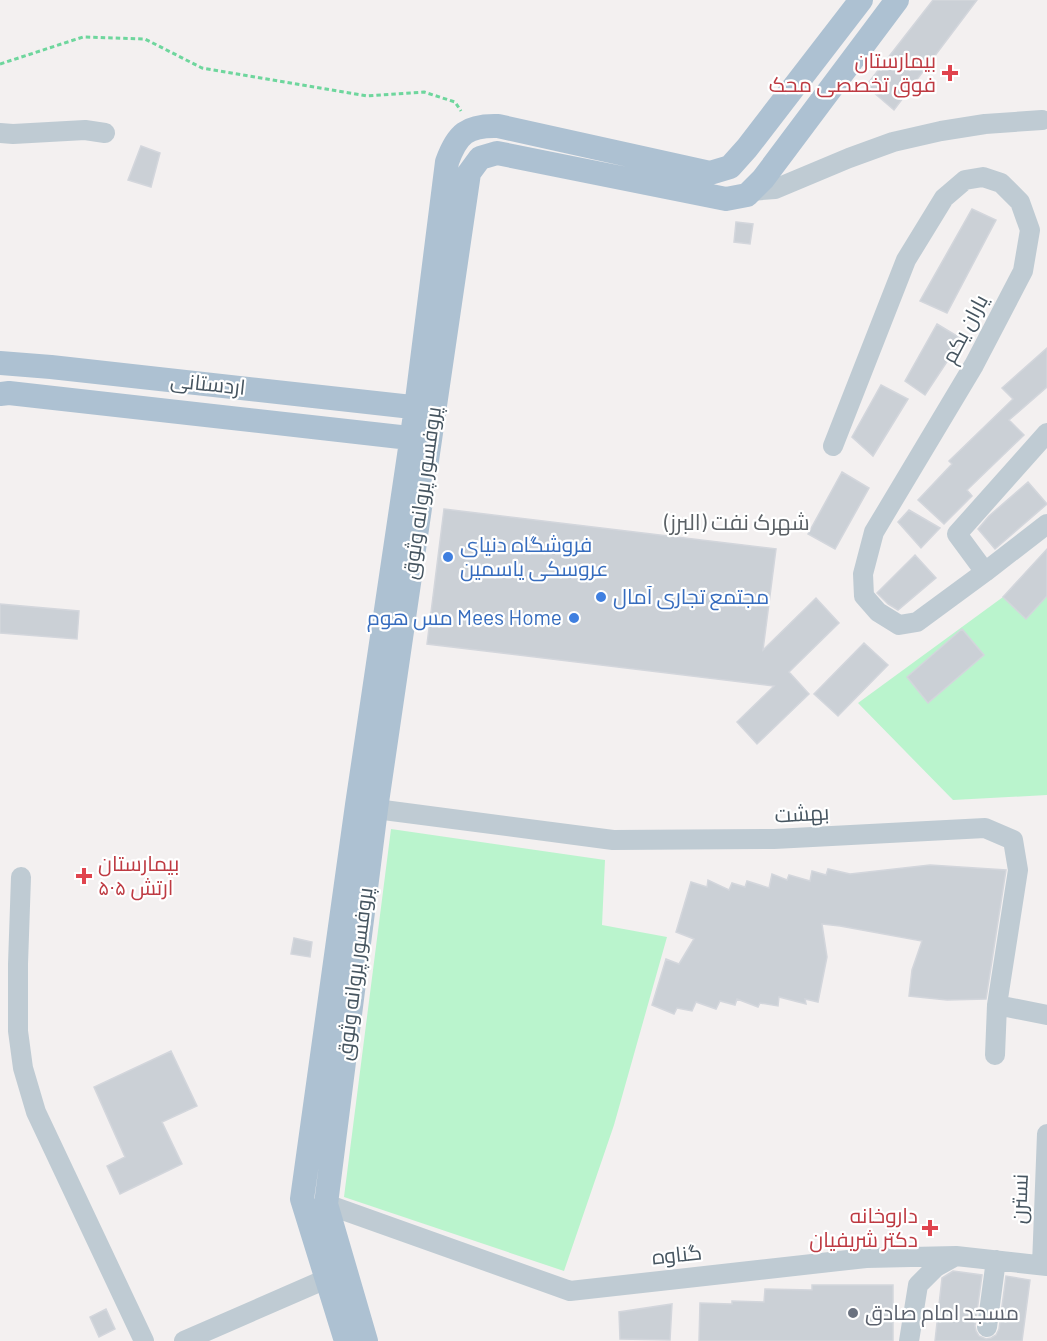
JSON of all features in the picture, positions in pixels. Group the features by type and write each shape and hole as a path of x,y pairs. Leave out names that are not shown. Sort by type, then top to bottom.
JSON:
{"main road":[{"path":"474,129 482,126 498,126 710,173 730,167 861,0"},
{"path":"730,167 749,193 763,179 897,0"},
{"name":"پروفسور پروانه وثوق","path":"366,1341 336,1276 303,1190 367,807 421,439 447,162 453,145 465,132 474,129"},
{"name":"پروفسور پروانه وثوق","path":"425,409 469,173 480,158 497,153 726,199 749,193"},
{"name":"اردستانی","path":"0,363 63,368 425,409"},
{"name":"اردستانی","path":"0,394 21,394 421,439"},
{"name":"پروفسور پروانه وثوق","path":"345,1341 326,1204 367,807"},
{"path":"303,1190 326,1204"}],"street":[{"path":"749,193 775,189 893,142 985,124 1042,120"},
{"path":"0,133 85,130 105,133"},
{"name":"یاران یکم","path":"833,446 906,260 944,198 965,180 983,177 1001,183 1020,202 1030,230 1023,272 974,365 874,532 863,574 864,596 878,612 899,625 917,622 1047,524"},
{"path":"985,572 957,534 1047,433"},
{"name":"بهشت","path":"367,807 613,840 774,839 985,828 1012,840 1018,870 997,1005 995,1055"},
{"path":"21,877 18,1031 23,1068 36,1112 144,1341"},
{"path":"997,1005 1047,1015"},
{"name":"نسترن","path":"1044,1266 1047,1134"},
{"name":"گناوه","path":"326,1204 570,1291 855,1259 956,1256 1044,1266"},
{"path":"909,1341 918,1286 936,1267 956,1256"},
{"path":"880,1258 906,1269 918,1286"},
{"path":"987,1327 996,1260"},
{"path":"184,1341 336,1276"}],"path":[{"path":"0,64 83,37 146,39 202,68 367,96 424,92 455,102 474,129"}],"green space":[{"path":"1047,562 1047,795 953,800 858,703"},
{"path":"391,829 605,860 602,925 667,937 614,1125 564,1271 344,1197"}],"building":[{"path":"933,0 977,0 894,110 866,86"},
{"path":"141,146 160,153 151,187 128,180"},
{"path":"972,209 996,220 947,313 920,301"},
{"path":"736,222 753,224 750,244 734,242"},
{"path":"937,324 962,339 925,395 905,381"},
{"path":"1047,348 1047,387 1009,420 1024,435 967,490 972,496 944,524 918,500 952,464 949,461 1013,399 1002,388"},
{"path":"881,385 908,399 873,456 852,437"},
{"path":"842,472 869,488 835,549 808,534"},
{"path":"1028,482 1047,504 995,549 978,529 989,516"},
{"name":"مجتمع تجاری آمال","path":"444,509 776,549 763,650 816,598 839,623 789,672 809,694 757,744 737,722 774,686 427,644"},
{"path":"909,510 940,528 921,548 898,522"},
{"path":"1047,549 1047,596 1026,619 1003,597"},
{"path":"915,555 936,578 898,610 877,593"},
{"path":"0,604 79,611 77,639 0,633"},
{"path":"962,629 984,655 928,703 907,677"},
{"path":"864,643 888,665 838,716 814,694"},
{"path":"930,865 1006,870 986,999 947,1000 909,996 912,970 922,941 822,924 827,957 818,1002 805,999 806,1004 779,997 778,1006 760,1003 758,1007 737,999 735,1005 720,1001 716,1009 696,1002 692,1011 677,1008 674,1014 652,1005 666,959 679,964 694,939 676,932 691,882 707,887 708,880 729,890 732,883 745,887 747,881 769,888 772,874 787,880 789,875 810,881 812,871 826,875 828,869 850,874"},
{"path":"294,938 312,942 310,957 291,954"},
{"path":"171,1051 197,1106 162,1122 182,1164 120,1194 107,1166 125,1157 94,1087"},
{"path":"953,1271 982,1275 975,1326 979,1336 986,1339 996,1335 999,1329 1006,1276 1030,1280 1022,1341 935,1341 942,1278"},
{"path":"812,1285 893,1285 893,1341 699,1341 700,1303 764,1302 765,1289 812,1290"},
{"path":"672,1304 670,1340 620,1339 619,1312"},
{"path":"106,1309 115,1329 99,1337 90,1317"}],"place":[{"name":"بیمارستان فوق تخصصی محک","path":"950,73"},
{"name":"فروشگاه دنیای عروسکی یاسمین","path":"448,557"},
{"name":"مجتمع تجاری آمال","path":"601,597"},
{"name":"مس هوم Mees Home","path":"574,618"},
{"name":"بیمارستان ۵۰۵ ارتش","path":"84,876"},
{"name":"داروخانه دکتر شریفیان","path":"930,1228"},
{"name":"مسجد امام صادق","path":"853,1313"}],"district":[{"name":"شهرک نفت (البرز)","path":"737,522"}]}
